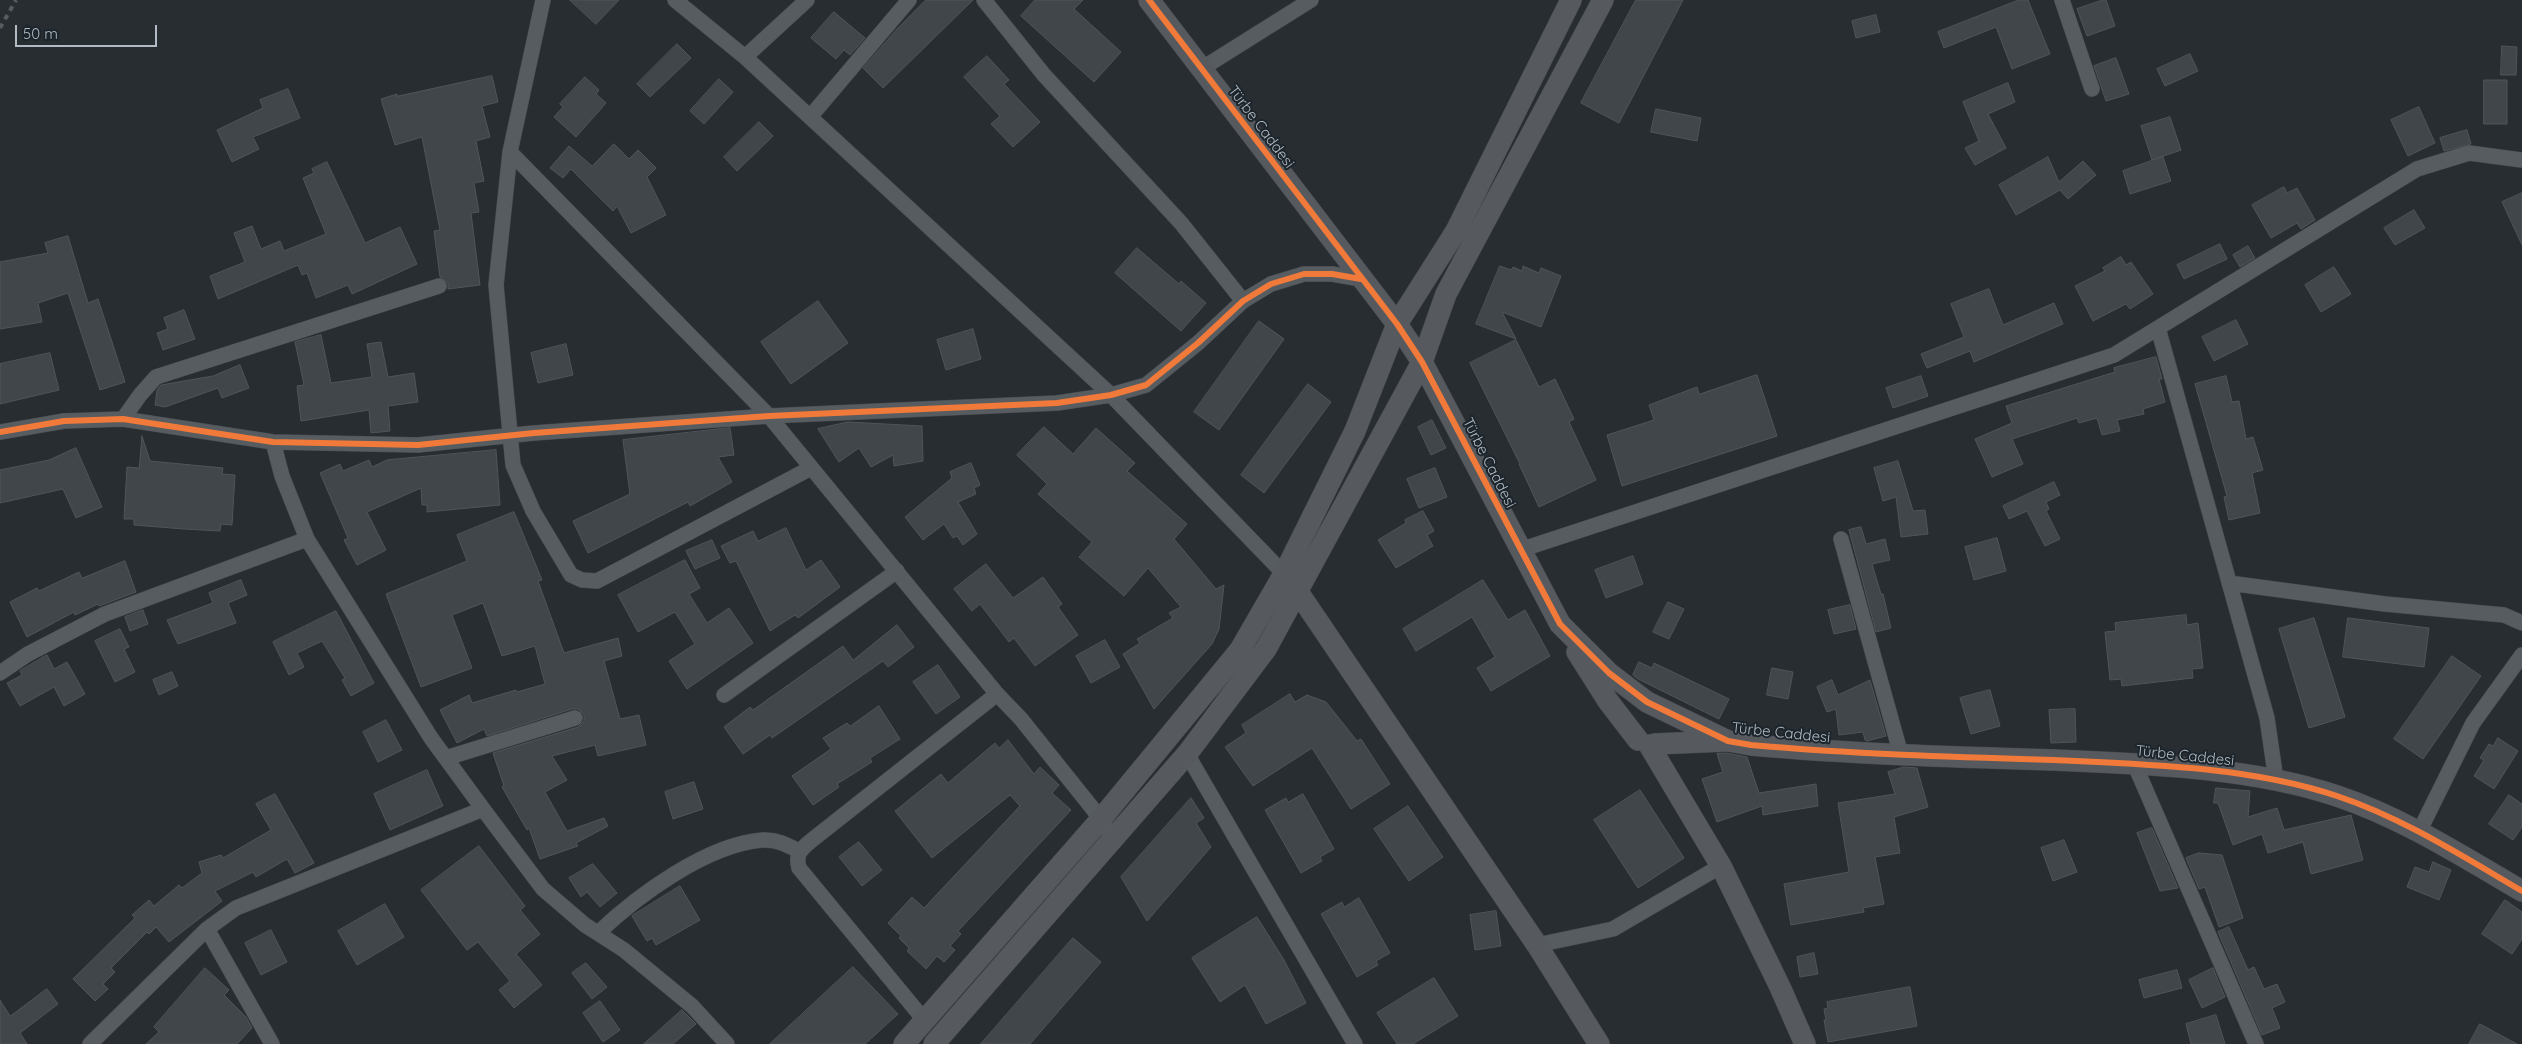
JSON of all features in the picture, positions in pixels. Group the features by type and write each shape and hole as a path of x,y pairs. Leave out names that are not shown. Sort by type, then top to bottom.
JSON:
{"street":[{"path":"543,0 510,152 496,284 513,465 533,511 571,575 582,580 597,581 812,468"},
{"path":"676,0 745,56 1111,395 1285,572 1537,945 1599,1044"},
{"path":"745,56 807,0"},
{"path":"810,117 909,0"},
{"path":"984,0 1044,75 1181,223 1243,302"},
{"name":"Türbe Caddesi","path":"1149,0 1397,324 1422,362 1560,624 1617,680 1660,710 1728,741 1776,747 1901,755 2134,763 2276,780 2336,796 2419,832 2522,891"},
{"path":"1202,69 1311,0"},
{"path":"904,1044 1101,819 1240,650 1285,572 1355,431 1397,324 1456,231 1571,0"},
{"path":"934,1044 1187,754 1266,649 1422,362 1446,294 1603,0"},
{"path":"2062,0 2092,89"},
{"path":"510,152 769,416 997,694 1021,719 1101,819 1113,840"},
{"path":"1520,550 2114,355 2416,169 2469,153 2522,160"},
{"path":"0,432 64,421 123,420 273,442 418,445 510,435 769,416 1019,405 1111,395 1146,385 1198,343 1243,302 1271,284 1304,274 1332,274 1361,278"},
{"path":"123,420 156,376 439,286"},
{"path":"2158,328 2267,718 2276,780"},
{"path":"273,442 282,476 307,539 352,614 446,758 483,809 543,888 598,934 624,950 692,1006 727,1044"},
{"path":"0,673 28,654 105,614 307,539"},
{"path":"1841,539 1901,755"},
{"path":"724,695 897,571"},
{"path":"2229,583 2385,604 2504,615 2522,623"},
{"path":"1560,624 1604,695 1647,743 1721,866 1780,987 1805,1044"},
{"path":"2419,832 2473,722 2522,655"},
{"path":"925,1021 798,868 796,859 799,851 997,694"},
{"path":"1647,743 1666,737 1669,725 1665,714 1660,710 1648,707 1638,712 1634,718 1632,729 1647,743 1728,741"},
{"path":"446,758 575,718"},
{"path":"1187,754 1355,1044"},
{"path":"2134,763 2256,1044"},
{"path":"90,1044 207,929 236,908 483,809"},
{"path":"598,934 644,894 705,857 737,844 764,840 781,842 799,851"},
{"path":"1537,945 1614,929 1721,866"},
{"path":"207,929 272,1044"}],"building":[{"path":"570,0 619,0 596,24"},
{"path":"926,0 973,0 883,88 863,68 898,28"},
{"path":"1035,0 1083,0 1074,9 1121,52 1094,82 1021,16"},
{"path":"1636,0 1683,0 1619,123 1581,103"},
{"path":"2019,0 2028,0 2050,54 2012,69 1996,27 1944,48 1938,32"},
{"path":"2106,0 2115,26 2087,36 2077,9"},
{"path":"834,12 865,38 850,55 844,50 836,59 811,38"},
{"path":"1876,15 1880,32 1856,38 1852,21"},
{"path":"677,44 691,58 650,97 637,84"},
{"path":"2502,46 2517,47 2516,75 2501,75"},
{"path":"2190,54 2198,71 2165,86 2157,69"},
{"path":"987,56 1009,80 1004,84 1040,122 1013,147 991,124 1000,116 964,77"},
{"path":"2116,58 2129,94 2106,101 2094,66"},
{"path":"492,76 498,102 482,106 490,137 476,141 484,181 474,183 479,212 471,213 480,285 448,289 448,283 440,277 434,231 440,230 422,137 395,145 381,99 397,94 397,96"},
{"path":"585,77 599,90 596,94 606,103 576,137 554,117 563,107 560,104"},
{"path":"719,79 733,92 704,124 690,111"},
{"path":"2484,80 2507,80 2507,124 2484,124"},
{"path":"2008,83 2015,102 1988,114 2006,148 1975,165 1965,148 1979,141 1963,102"},
{"path":"288,89 300,118 253,137 259,149 232,162 217,130 263,108 260,100"},
{"path":"2419,107 2435,143 2408,156 2391,120"},
{"path":"1656,109 1701,118 1697,141 1651,132"},
{"path":"2170,117 2181,150 2152,160 2141,126"},
{"path":"759,122 773,136 737,171 724,157"},
{"path":"2467,130 2471,144 2444,151 2440,138"},
{"path":"614,144 629,159 638,150 656,168 647,177 666,215 631,233 617,206 613,211 571,169 563,178 550,168 569,146 592,166"},
{"path":"2048,157 2059,182 2083,161 2096,175 2068,199 2060,190 2016,215 1999,185"},
{"path":"2163,157 2171,181 2130,194 2123,171"},
{"path":"327,162 365,243 400,227 417,264 352,294 348,285 316,298 307,273 302,275 298,265 218,299 210,276 245,262 234,233 252,226 261,249 280,241 284,251 326,234 303,178 314,173 312,169"},
{"path":"2284,187 2287,193 2297,188 2315,220 2301,229 2297,223 2271,238 2252,205"},
{"path":"2522,193 2522,245 2502,202"},
{"path":"2414,210 2425,228 2395,245 2384,228"},
{"path":"68,236 88,303 98,299 125,382 100,390 68,293 38,303 42,322 0,329 0,262 48,253 45,243"},
{"path":"2220,244 2227,259 2184,279 2177,265"},
{"path":"2248,246 2255,258 2240,267 2233,255"},
{"path":"1137,248 1179,284 1181,281 1206,303 1181,331 1115,273"},
{"path":"2121,257 2126,265 2131,262 2153,294 2130,309 2126,304 2093,321 2075,286 2105,271 2103,268"},
{"path":"1500,266 1511,270 1513,267 1522,271 1523,266 1539,273 1541,268 1561,276 1541,327 1502,312 1516,339 1476,324"},
{"path":"2334,267 2351,294 2321,312 2305,285"},
{"path":"1989,289 2003,325 2054,303 2063,324 1974,362 1970,351 1927,368 1921,354 1964,337 1951,304"},
{"path":"818,301 848,343 791,384 761,342"},
{"path":"184,310 195,339 163,350 157,333 168,329 164,318"},
{"path":"2236,320 2248,344 2214,361 2202,337"},
{"path":"1259,321 1284,339 1219,430 1194,412"},
{"path":"973,329 981,359 946,370 937,340"},
{"path":"321,335 331,383 372,377 367,344 381,342 388,377 414,373 418,402 388,406 390,431 371,433 369,410 301,421 297,386 304,385 295,342"},
{"path":"1516,340 1539,387 1555,379 1574,419 1569,422 1596,480 1539,507 1470,363"},
{"path":"566,344 573,375 538,383 531,353"},
{"path":"50,353 59,390 0,404 0,364"},
{"path":"2156,357 2162,379 2159,379 2165,402 2143,409 2144,414 2117,420 2120,431 2102,435 2097,418 2079,423 2077,418 2012,439 2023,464 1992,477 1975,439 2012,423 2006,406 2115,372 2114,368"},
{"path":"240,365 249,388 222,398 218,388 165,407 155,405 157,390 161,385 213,376"},
{"path":"1757,375 1777,436 1622,486 1607,435 1654,420 1649,405 1697,387 1699,394"},
{"path":"1921,376 1928,396 1893,408 1886,388"},
{"path":"2226,376 2232,402 2239,401 2246,439 2253,437 2263,470 2252,473 2260,513 2229,520 2224,497 2227,496 2195,384"},
{"path":"1308,384 1331,402 1264,493 1241,475"},
{"path":"1432,420 1446,448 1431,455 1418,427"},
{"path":"848,422 922,426 923,461 894,466 893,455 871,467 859,448 839,462 818,429"},
{"path":"1044,427 1073,454 1096,428 1135,463 1127,471 1187,524 1174,539 1216,589 1224,585 1219,629 1212,644 1154,709 1123,654 1140,643 1137,639 1173,618 1169,613 1181,607 1148,568 1124,596 1079,557 1092,542 1038,494 1047,484 1017,455"},
{"path":"730,428 734,455 718,457 732,482 690,506 688,502 588,553 573,521 630,494 623,440"},
{"path":"142,436 150,461 223,468 222,474 235,475 232,525 221,524 220,531 184,529 134,525 134,519 124,519 127,467 139,468"},
{"path":"76,448 102,507 76,518 63,489 0,503 0,470 49,460"},
{"path":"496,450 500,505 427,512 427,505 422,505 421,488 367,512 386,550 357,565 344,540 348,538 320,473 340,464 343,471 369,460 372,467 387,460"},
{"path":"1898,461 1913,511 1925,510 1928,534 1901,537 1896,497 1883,501 1874,468"},
{"path":"971,463 980,485 974,488 976,494 958,502 977,534 963,545 957,536 953,538 944,524 923,540 905,517 952,478 950,472"},
{"path":"1435,468 1447,497 1419,508 1407,479"},
{"path":"2054,482 2060,495 2046,502 2049,509 2046,511 2060,539 2045,546 2027,511 2009,519 2003,506"},
{"path":"1423,511 1434,531 1427,535 1433,546 1396,568 1378,540 1406,523 1405,520"},
{"path":"514,512 542,580 538,581 564,653 618,638 622,656 604,661 620,719 639,715 646,745 598,756 595,745 552,756 567,780 545,792 567,831 604,818 608,826 576,843 578,846 540,859 529,828 527,830 502,787 504,786 493,753 578,727 584,721 584,715 578,709 572,709 487,736 484,729 457,743 440,710 469,695 472,703 545,684 535,646 502,656 483,603 452,615 472,668 421,687 386,594 467,561 457,535"},
{"path":"1861,527 1866,544 1885,539 1890,560 1872,564 1881,594 1883,594 1891,628 1876,632 1849,530"},
{"path":"786,528 806,570 821,560 840,587 798,618 795,615 770,631 736,561 730,563 721,546 753,531 758,541"},
{"path":"1997,538 2006,571 1974,580 1965,547"},
{"path":"712,540 720,558 695,569 686,551"},
{"path":"1633,556 1643,584 1606,598 1595,570"},
{"path":"685,560 700,588 689,594 707,623 729,608 753,643 687,689 669,661 695,644 675,612 638,632 618,595"},
{"path":"125,561 136,592 99,606 98,604 75,615 74,612 27,637 10,602 37,588 39,591 79,572 82,578"},
{"path":"986,564 1013,598 1043,577 1062,604 1058,607 1078,635 1035,666 1014,638 1009,642 980,604 972,611 954,589"},
{"path":"241,580 247,595 228,603 236,623 178,644 167,620 213,603 209,593"},
{"path":"1483,580 1508,620 1525,610 1550,656 1491,691 1477,668 1495,657 1472,617 1416,651 1403,629"},
{"path":"1668,602 1684,609 1669,639 1653,632"},
{"path":"1850,605 1856,629 1834,634 1828,610"},
{"path":"143,610 148,624 130,631 125,617"},
{"path":"336,611 374,683 351,696 342,680 345,678 322,641 297,653 304,667 289,675 273,642"},
{"path":"2186,615 2187,625 2198,623 2203,668 2192,669 2193,678 2122,686 2121,679 2110,680 2105,632 2116,631 2115,623"},
{"path":"2314,618 2345,717 2309,728 2279,629"},
{"path":"2348,618 2429,628 2424,667 2343,657"},
{"path":"897,625 914,647 888,667 883,661 772,738 770,735 743,754 724,727 750,707 753,710 843,646 853,660"},
{"path":"120,629 129,647 124,649 135,672 115,682 95,641"},
{"path":"1105,640 1120,667 1091,683 1076,656"},
{"path":"47,655 54,669 67,662 85,694 64,706 54,687 20,706 7,683 22,675 20,671"},
{"path":"2452,656 2481,676 2423,759 2394,739"},
{"path":"1639,662 1652,668 1654,663 1729,699 1719,719 1638,679 1633,675"},
{"path":"938,665 960,697 936,714 913,682"},
{"path":"1772,668 1793,672 1788,699 1767,695"},
{"path":"172,672 178,686 159,695 153,680"},
{"path":"1832,680 1838,695 1870,680 1886,736 1867,741 1863,732 1839,735 1836,709 1827,712 1817,687"},
{"path":"1990,690 2000,726 1971,734 1960,698"},
{"path":"1290,694 1295,702 1307,695 1326,702 1357,741 1361,739 1390,784 1351,809 1312,748 1253,786 1225,747 1246,733 1242,725"},
{"path":"879,706 900,739 870,758 872,762 837,784 839,787 813,805 792,776 831,749 823,738 847,723 850,726"},
{"path":"2075,709 2076,742 2051,743 2049,710"},
{"path":"386,720 402,750 378,762 363,732"},
{"path":"2498,738 2518,751 2494,789 2474,776 2484,760 2480,758 2489,744 2493,746"},
{"path":"1008,740 1034,774 1040,767 1059,785 1052,793 1071,810 958,931 961,934 950,946 955,950 944,962 937,956 926,969 907,951 909,948 899,938 901,936 888,923 912,897 924,908 1020,806 1010,795 932,858 895,811 941,774 948,783 995,743 999,748"},
{"path":"1726,753 1747,757 1759,793 1816,784 1818,806 1763,815 1762,806 1717,822 1702,779 1723,772 1717,754"},
{"path":"1904,767 1917,768 1928,807 1894,817 1900,853 1875,857 1884,904 1863,908 1864,912 1791,925 1784,884 1849,872 1838,803 1895,794 1888,772"},
{"path":"427,770 443,806 390,830 374,794"},
{"path":"694,782 703,809 673,819 665,792"},
{"path":"2216,788 2250,791 2248,817 2277,808 2284,830 2351,815 2363,860 2311,874 2303,842 2268,853 2262,834 2233,845 2218,803 2214,803"},
{"path":"1640,790 1684,858 1638,888 1594,820"},
{"path":"275,794 314,863 295,873 287,859 256,877 253,872 215,891 222,901 169,942 156,927 149,934 147,932 111,968 115,972 103,984 108,989 95,1001 73,979 135,918 132,915 149,900 154,906 179,885 182,888 202,873 199,862 221,855 223,858 271,830 256,804"},
{"path":"1303,794 1334,849 1320,857 1322,861 1301,873 1265,810 1286,798 1288,802"},
{"path":"2509,795 2522,804 2522,827 2513,840 2489,824"},
{"path":"1191,798 1204,818 1196,823 1211,847 1147,921 1121,877"},
{"path":"1408,806 1443,857 1409,881 1374,829"},
{"path":"2152,828 2178,888 2160,891 2137,833"},
{"path":"2064,840 2077,872 2053,881 2041,848"},
{"path":"859,842 882,870 862,886 839,857"},
{"path":"479,846 525,906 520,910 540,934 516,954 542,985 514,1008 499,990 510,981 478,942 467,950 421,890"},
{"path":"2199,853 2222,855 2243,918 2219,927 2205,887 2199,889 2186,858"},
{"path":"2433,862 2451,870 2439,900 2407,887 2415,867 2429,872"},
{"path":"593,864 617,893 600,907 587,892 581,897 569,878"},
{"path":"680,886 700,920 656,945 652,938 647,941 632,916"},
{"path":"1359,898 1390,953 1376,961 1378,965 1357,977 1321,914 1342,902 1344,907"},
{"path":"2505,900 2522,912 2522,939 2512,954 2482,934"},
{"path":"385,904 404,937 357,965 338,931"},
{"path":"1496,911 1501,946 1475,950 1470,915"},
{"path":"1257,917 1284,960 1306,1003 1266,1024 1245,985 1220,1002 1192,958"},
{"path":"2229,927 2248,970 2254,967 2264,989 2277,984 2285,1002 2272,1008 2280,1028 2262,1035 2218,932"},
{"path":"271,930 287,962 261,975 245,943"},
{"path":"1073,938 1101,962 1030,1044 981,1044"},
{"path":"1814,953 1818,974 1800,977 1797,957"},
{"path":"586,963 607,987 592,999 572,973"},
{"path":"853,967 898,1014 865,1044 770,1044"},
{"path":"205,968 229,990 224,995 246,1017 252,1028 237,1044 146,1044 159,1032 154,1027"},
{"path":"2213,968 2225,997 2202,1008 2189,980"},
{"path":"2177,970 2182,988 2144,998 2139,980"},
{"path":"1434,978 1458,1016 1413,1044 1397,1044 1377,1013"},
{"path":"1910,987 1917,1026 1828,1042 1824,1020 1826,1020 1824,1009 1828,1008 1827,1002"},
{"path":"47,989 58,1004 20,1033 27,1044 0,1044 0,1000 10,1016"},
{"path":"600,1001 620,1030 603,1042 583,1013"},
{"path":"682,1010 696,1024 673,1044 644,1044"},
{"path":"2216,1015 2225,1044 2191,1044 2186,1024"},
{"path":"2480,1024 2517,1044 2469,1044"}],"railway":[{"path":"0,28 16,0"}],"cycle path":[{"path":"1149,0 1397,324 1422,362 1560,624 1609,673 1647,702 1728,741 1751,745 1865,753 2125,763 2234,773 2304,786 2361,805 2409,826 2522,891"},
{"path":"0,432 64,421 123,419 273,442 418,445 534,433 769,416 1057,403 1111,395 1146,385 1198,343 1243,301 1271,284 1304,274 1332,274 1361,279"}]}
